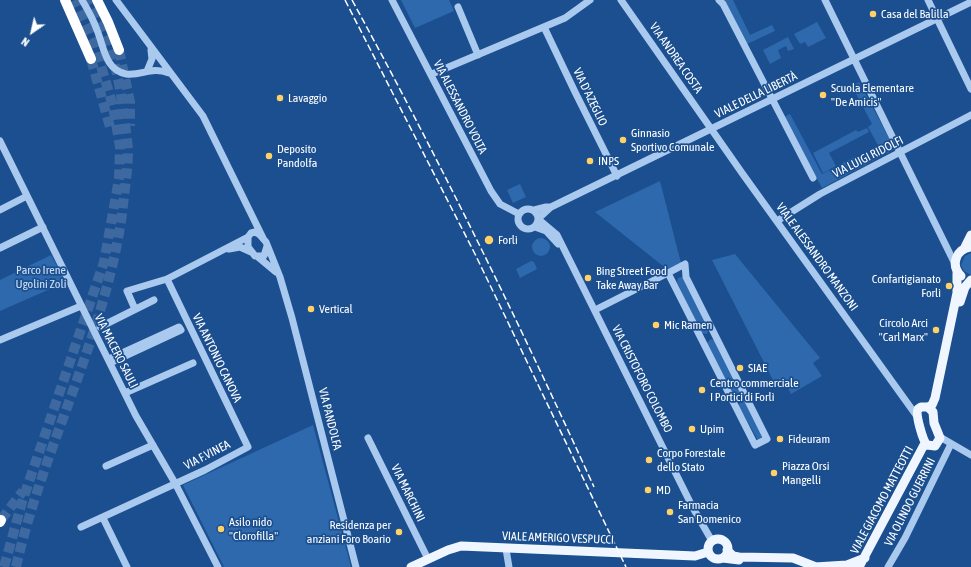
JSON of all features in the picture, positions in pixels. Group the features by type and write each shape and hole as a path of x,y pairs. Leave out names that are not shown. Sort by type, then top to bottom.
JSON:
{"highway":[{"path":"65,0 91,59"},
{"path":"97,0 108,22 119,50"}],"main road":[{"path":"933,443 934,423 930,409 935,398 957,293 956,257 965,249 971,235"},
{"path":"933,443 917,412 930,409 939,398 962,294 965,287 971,280 963,278 956,268"},
{"name":"VIALE GIACOMO MATTEOTTI","path":"859,567 866,562 933,443"},
{"path":"725,554 726,544 721,540 712,541 708,546 708,552 713,558 725,554 739,557 793,558 815,567 866,562"},
{"name":"VIALE AMERIGO VESPUCCI","path":"411,567 448,550 462,546 695,556 708,552"},
{"path":"725,554 738,560 791,562 802,567"}],"street":[{"path":"82,0 92,16 106,58 111,67 118,72 126,74 156,69 170,74"},
{"name":"VIA PANDOLFA","path":"116,0 202,116 251,211 267,246 280,277 356,567"},
{"name":"VIA ALESSANDRO VOLTA","path":"392,0 496,198 504,207 519,214"},
{"path":"432,74 565,18 590,0"},
{"name":"VIA ANDREA COSTA","path":"621,0 712,129"},
{"path":"719,0 723,4 813,178"},
{"path":"825,0 946,243 949,256 956,268"},
{"path":"928,0 942,32 971,89"},
{"name":"VIALE DELLA LIBERTÀ","path":"534,210 551,207 971,2"},
{"path":"458,7 478,55"},
{"name":"VIA D'AZEGLIO","path":"544,27 574,92 616,176"},
{"path":"147,71 152,59 151,49"},
{"name":"VIA LUIGI RIDOLFI","path":"777,221 820,194 971,115"},
{"name":"VIALE ALESSANDRO MANZONI","path":"712,129 904,398 917,412"},
{"name":"VIA MACERO SAULI","path":"0,141 125,393 175,483 218,567"},
{"path":"0,210 27,196"},
{"path":"551,207 549,218 563,249"},
{"name":"VIALE DELLA LIBERTÀ","path":"538,219 551,207"},
{"path":"557,235 538,219 534,210 527,209 519,214 518,222 522,228 528,230 535,227 546,231 563,249"},
{"path":"251,211 252,222 248,236 248,247 251,252"},
{"path":"535,227 538,219"},
{"path":"0,248 43,227"},
{"path":"135,309 126,291 167,279 255,232 263,238"},
{"path":"946,243 951,248 965,249"},
{"path":"258,257 266,254 267,246"},
{"path":"225,249 240,248 251,252"},
{"name":"VIA CRISTOFORO COLOMBO","path":"563,249 595,310 693,508 712,541"},
{"name":"VIA PANDOLFA","path":"251,252 269,265 280,277"},
{"path":"595,310 685,264 686,277 767,439 755,445 702,343 668,273"},
{"name":"VIA ANTONIO CANOVA","path":"167,279 248,447"},
{"path":"100,327 154,300"},
{"path":"0,340 81,306"},
{"path":"179,327 181,330 109,361 179,327"},
{"path":"702,343 714,334"},
{"path":"125,393 193,363"},
{"path":"733,402 745,396"},
{"name":"VIA MARCHINI","path":"368,438 428,559"},
{"path":"933,443 953,447 971,455"},
{"path":"106,466 153,445"},
{"name":"VIA F.VINEA","path":"81,527 103,518 248,447"},
{"name":"VIA OLINDO GUERRINI","path":"888,567 953,447"},
{"path":"103,518 127,567"},
{"path":"506,549 509,567"}],"green space":[{"path":"401,0 449,0 454,11 415,28"},
{"path":"724,0 733,0 750,35 772,25 775,31 747,44"},
{"path":"817,22 826,38 808,47 805,42 800,44 794,34"},
{"path":"788,37 794,49 788,51 786,46 778,50 781,58 770,64 763,50"},
{"path":"859,82 895,149 822,188 784,117 790,114 822,174 856,156 859,161 880,149 868,127 872,124 852,86"},
{"path":"867,128 869,132 829,153 836,166 823,173 813,153 856,130 858,132"},
{"path":"660,181 681,263 668,270 595,212"},
{"path":"520,184 526,197 513,203 507,190"},
{"path":"541,238 547,241 550,247 547,253 541,256 535,253 532,247 535,241"},
{"path":"971,253 971,275 964,271 961,265 965,256"},
{"path":"735,254 820,358 813,363 822,376 791,394 786,384 777,388 712,260"},
{"name":"Parco Irene Ugolini Zoli","path":"51,255 66,282 0,311 0,280"},
{"path":"531,261 534,262 537,269 520,278 516,269"},
{"path":"682,277 685,279 709,328 707,334 701,333 677,282 678,278"},
{"path":"711,339 715,340 740,388 739,393 736,395 732,394 707,343"},
{"path":"743,400 746,401 763,436 758,440 738,405"},
{"path":"313,425 351,567 224,567 183,485"}],"tunnel":[{"path":"4,567 22,502 104,262 119,179 120,147 113,106 93,39 75,0"},
{"path":"16,567 28,522 42,479 102,304 114,260 122,214 127,174 128,150 119,82 107,39 87,0"},
{"path":"119,50 130,102 130,126"},
{"path":"91,59 110,127"},
{"path":"1,520 23,491"}],"railway":[{"path":"345,0 475,254 626,567"},
{"path":"352,0 478,241 594,487"}],"place":[{"name":"Casa del Balilla","path":"873,14"},
{"name":"Scuola Elementare \"De Amicis\"","path":"823,95"},
{"name":"Lavaggio","path":"280,98"},
{"name":"Ginnasio Sportivo Comunale","path":"623,140"},
{"name":"Deposito Pandolfa","path":"269,156"},
{"name":"INPS","path":"590,161"},
{"name":"Forlì","path":"489,240"},
{"name":"Bing Street Food Take Away Bar","path":"588,278"},
{"name":"Confartigianato Forlì","path":"949,286"},
{"name":"Vertical","path":"311,309"},
{"name":"Mic Ramen","path":"656,325"},
{"name":"Circolo Arci \"Carl Marx\"","path":"936,330"},
{"name":"SIAE","path":"740,368"},
{"name":"Centro commerciale I Portici di Forlì","path":"702,390"},
{"name":"Upim","path":"692,429"},
{"name":"Fideuram","path":"780,439"},
{"name":"Corpo Forestale dello Stato","path":"649,460"},
{"name":"Piazza Orsi Mangelli","path":"774,473"},
{"name":"MD","path":"648,490"},
{"name":"Farmacia San Domenico","path":"670,512"},
{"name":"Asilo nido \"Clorofilla\"","path":"221,529"},
{"name":"Residenza per anziani Foro Boario","path":"399,532"}]}
